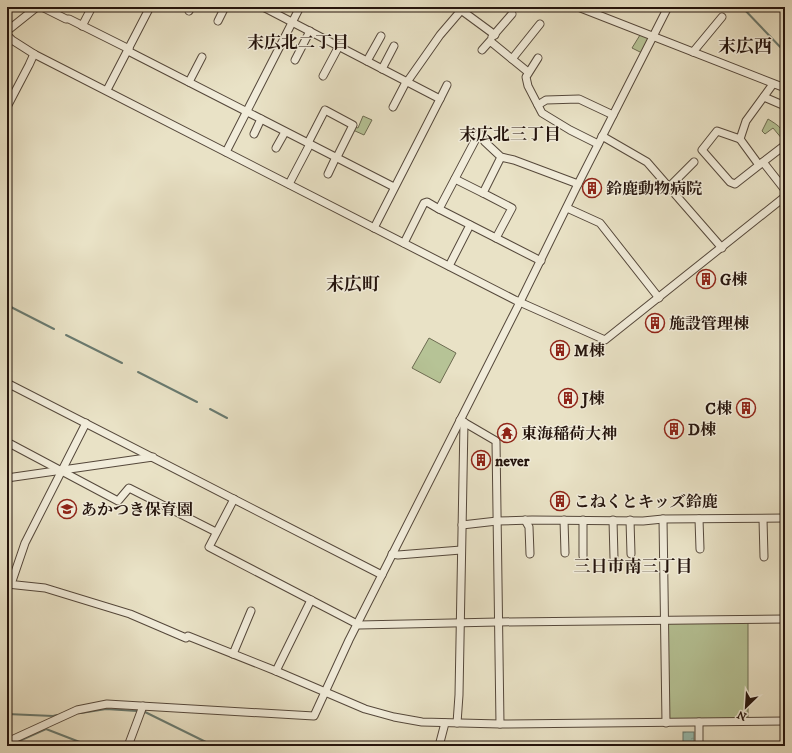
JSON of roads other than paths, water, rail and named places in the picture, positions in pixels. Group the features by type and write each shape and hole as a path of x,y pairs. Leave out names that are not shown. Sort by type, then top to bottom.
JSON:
{"street":[{"path":"7,31 37,7"},
{"path":"42,7 82,26 246,112 394,187"},
{"path":"82,26 92,7"},
{"path":"107,90 150,7"},
{"path":"218,21 225,7"},
{"path":"263,7 440,99"},
{"path":"226,152 300,7"},
{"path":"578,7 785,88"},
{"path":"7,742 77,710 90,706 107,704 314,716 357,624 462,421 578,184 668,7"},
{"path":"393,107 407,82 440,35 463,8 512,59 528,72"},
{"path":"482,50 512,14"},
{"path":"693,52 722,17"},
{"path":"512,59 540,24"},
{"path":"295,60 310,31"},
{"path":"7,35 34,54 107,90 374,228 520,302 605,340 784,199"},
{"path":"367,61 381,36"},
{"path":"323,76 338,46"},
{"path":"382,69 394,46"},
{"path":"8,104 34,54"},
{"path":"189,82 202,57"},
{"path":"538,58 526,77 528,86 542,114 598,144"},
{"path":"740,139 746,121 773,84"},
{"path":"374,228 447,85"},
{"path":"764,97 785,106"},
{"path":"538,105 546,100 579,99 613,115"},
{"path":"289,184 325,110 353,125 328,174"},
{"path":"254,134 261,119"},
{"path":"785,144 761,163 735,184 730,182 702,150 717,131 740,139 761,163 785,190"},
{"path":"276,148 285,132"},
{"path":"440,209 480,133 485,142 501,157 514,160 578,184"},
{"path":"602,136 647,162 722,248"},
{"path":"483,194 501,157"},
{"path":"669,187 694,162"},
{"path":"455,179 512,208 496,238"},
{"path":"404,243 424,203 426,202 541,261"},
{"path":"567,208 600,223 659,298"},
{"path":"449,266 470,225"},
{"path":"7,383 382,575"},
{"path":"462,421 496,441 500,724"},
{"path":"457,723 462,525 462,421"},
{"path":"86,423 25,543 9,584 45,588 130,614 186,638 188,636 276,671 365,709 394,718 422,722 500,724 785,721"},
{"path":"7,442 118,501 129,488 216,532"},
{"path":"7,478 154,457"},
{"path":"234,499 209,547 357,624 785,618"},
{"path":"462,525 497,521 525,520 785,518"},
{"path":"663,519 666,723"},
{"path":"699,519 700,549"},
{"path":"763,519 764,557"},
{"path":"525,520 529,527 530,554"},
{"path":"564,520 565,554"},
{"path":"583,520 583,556"},
{"path":"613,520 614,558"},
{"path":"630,520 631,554"},
{"path":"392,554 398,555 461,550"},
{"path":"276,671 311,600"},
{"path":"233,654 251,611"},
{"path":"128,746 143,706"},
{"path":"699,722 699,746"},
{"path":"439,746 445,723"}],"water":[{"path":"683,732 694,732 694,746 683,746"}],"waterway":[{"path":"742,7 785,52"},
{"path":"7,305 54,329"},
{"path":"66,335 122,363"},
{"path":"138,372 197,402"},
{"path":"210,409 227,418"},
{"path":"81,713 106,709 137,711"},
{"path":"145,712 214,746"},
{"path":"7,714 57,715"},
{"path":"8,746 46,729 90,746"}],"place":[{"name":"鈴鹿動物病院","path":"592,188"},
{"name":"G棟","path":"706,279"},
{"name":"施設管理棟","path":"655,323"},
{"name":"M棟","path":"560,350"},
{"name":"J棟","path":"568,398"},
{"name":"C棟","path":"746,408"},
{"name":"D棟","path":"674,429"},
{"name":"東海稲荷大神","path":"507,433"},
{"name":"never","path":"481,460"},
{"name":"こねくとキッズ鈴鹿","path":"560,501"},
{"name":"あかつき保育園","path":"67,509"}],"district":[{"name":"末広北二丁目","path":"298,42"},
{"name":"末広西","path":"745,46"},
{"name":"末広北三丁目","path":"510,134"},
{"name":"末広町","path":"353,284"},
{"name":"三日市南三丁目","path":"633,566"}]}
